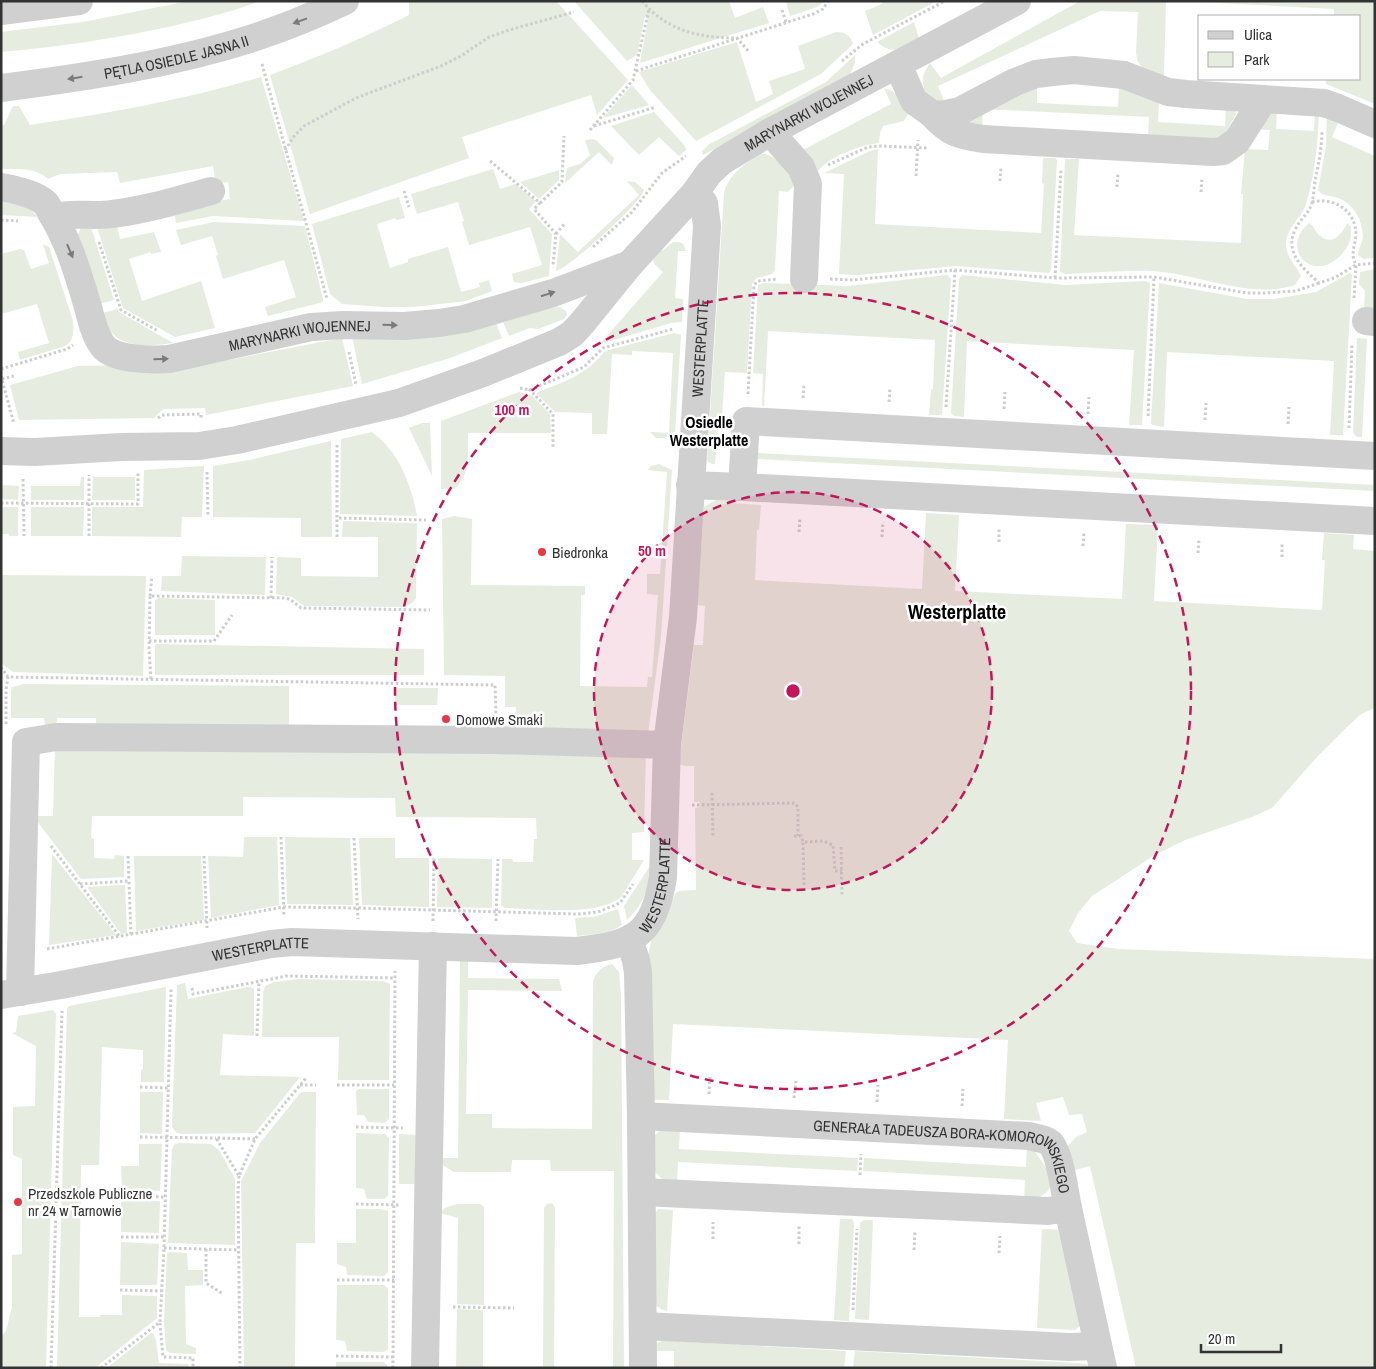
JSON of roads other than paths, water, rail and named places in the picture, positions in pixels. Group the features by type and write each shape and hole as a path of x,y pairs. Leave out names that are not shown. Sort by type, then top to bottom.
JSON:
{"street":[{"path":"1,11 78,1"},
{"name":"PĘTLA OSIEDLE JASNA II","path":"1,88 75,78 171,60 256,37 310,17 345,1"},
{"name":"MARYNARKI WOJENNEJ","path":"11,452 217,444 399,404 483,373 565,338 572,334 583,322 630,264 722,161 770,132 1017,1"},
{"path":"898,65 914,101 954,133 983,139 1223,151 1237,141 1263,100"},
{"path":"932,114 948,115 960,111 998,90 1036,74 1074,70 1124,75 1168,92 1324,103 1375,124"},
{"path":"770,132 801,167 808,184 804,279"},
{"name":"MARYNARKI WOJENNEJ","path":"1,187 12,188 44,202 54,217 74,261 92,323 103,347 130,358 149,360 169,359 317,326 404,326 464,319 553,293 630,264"},
{"path":"54,217 75,213 100,216 117,214 211,191"},
{"name":"WESTERPLATTE","path":"10,994 285,943 576,951 609,946 629,940 637,936 645,927 655,911 663,877 667,745 683,617 707,226 704,204 695,193"},
{"path":"742,487 746,421 1375,456"},
{"path":"690,485 1375,521"},
{"path":"10,994 26,742 56,737 496,740 667,745"},
{"path":"629,940 638,973 644,1368"},
{"path":"425,1368 428,1128 433,946"},
{"name":"GENERAŁA TADEUSZA BORA-KOMOROWSKIEGO","path":"641,1116 1041,1138 1050,1144 1056,1155 1068,1208 1048,1212 642,1192"},
{"path":"1068,1208 1101,1357"},
{"path":"644,1326 1069,1346 1101,1357"}],"place":[{"name":"Biedronka","path":"542,552"},
{"name":"Domowe Smaki","path":"446,719"},
{"name":"Przedszkole Publiczne nr 24 w Tarnowie","path":"18,1202"}],"district":[{"name":"Osiedle Westerplatte","path":"709,431"},
{"name":"Westerplatte","path":"957,611"}]}
